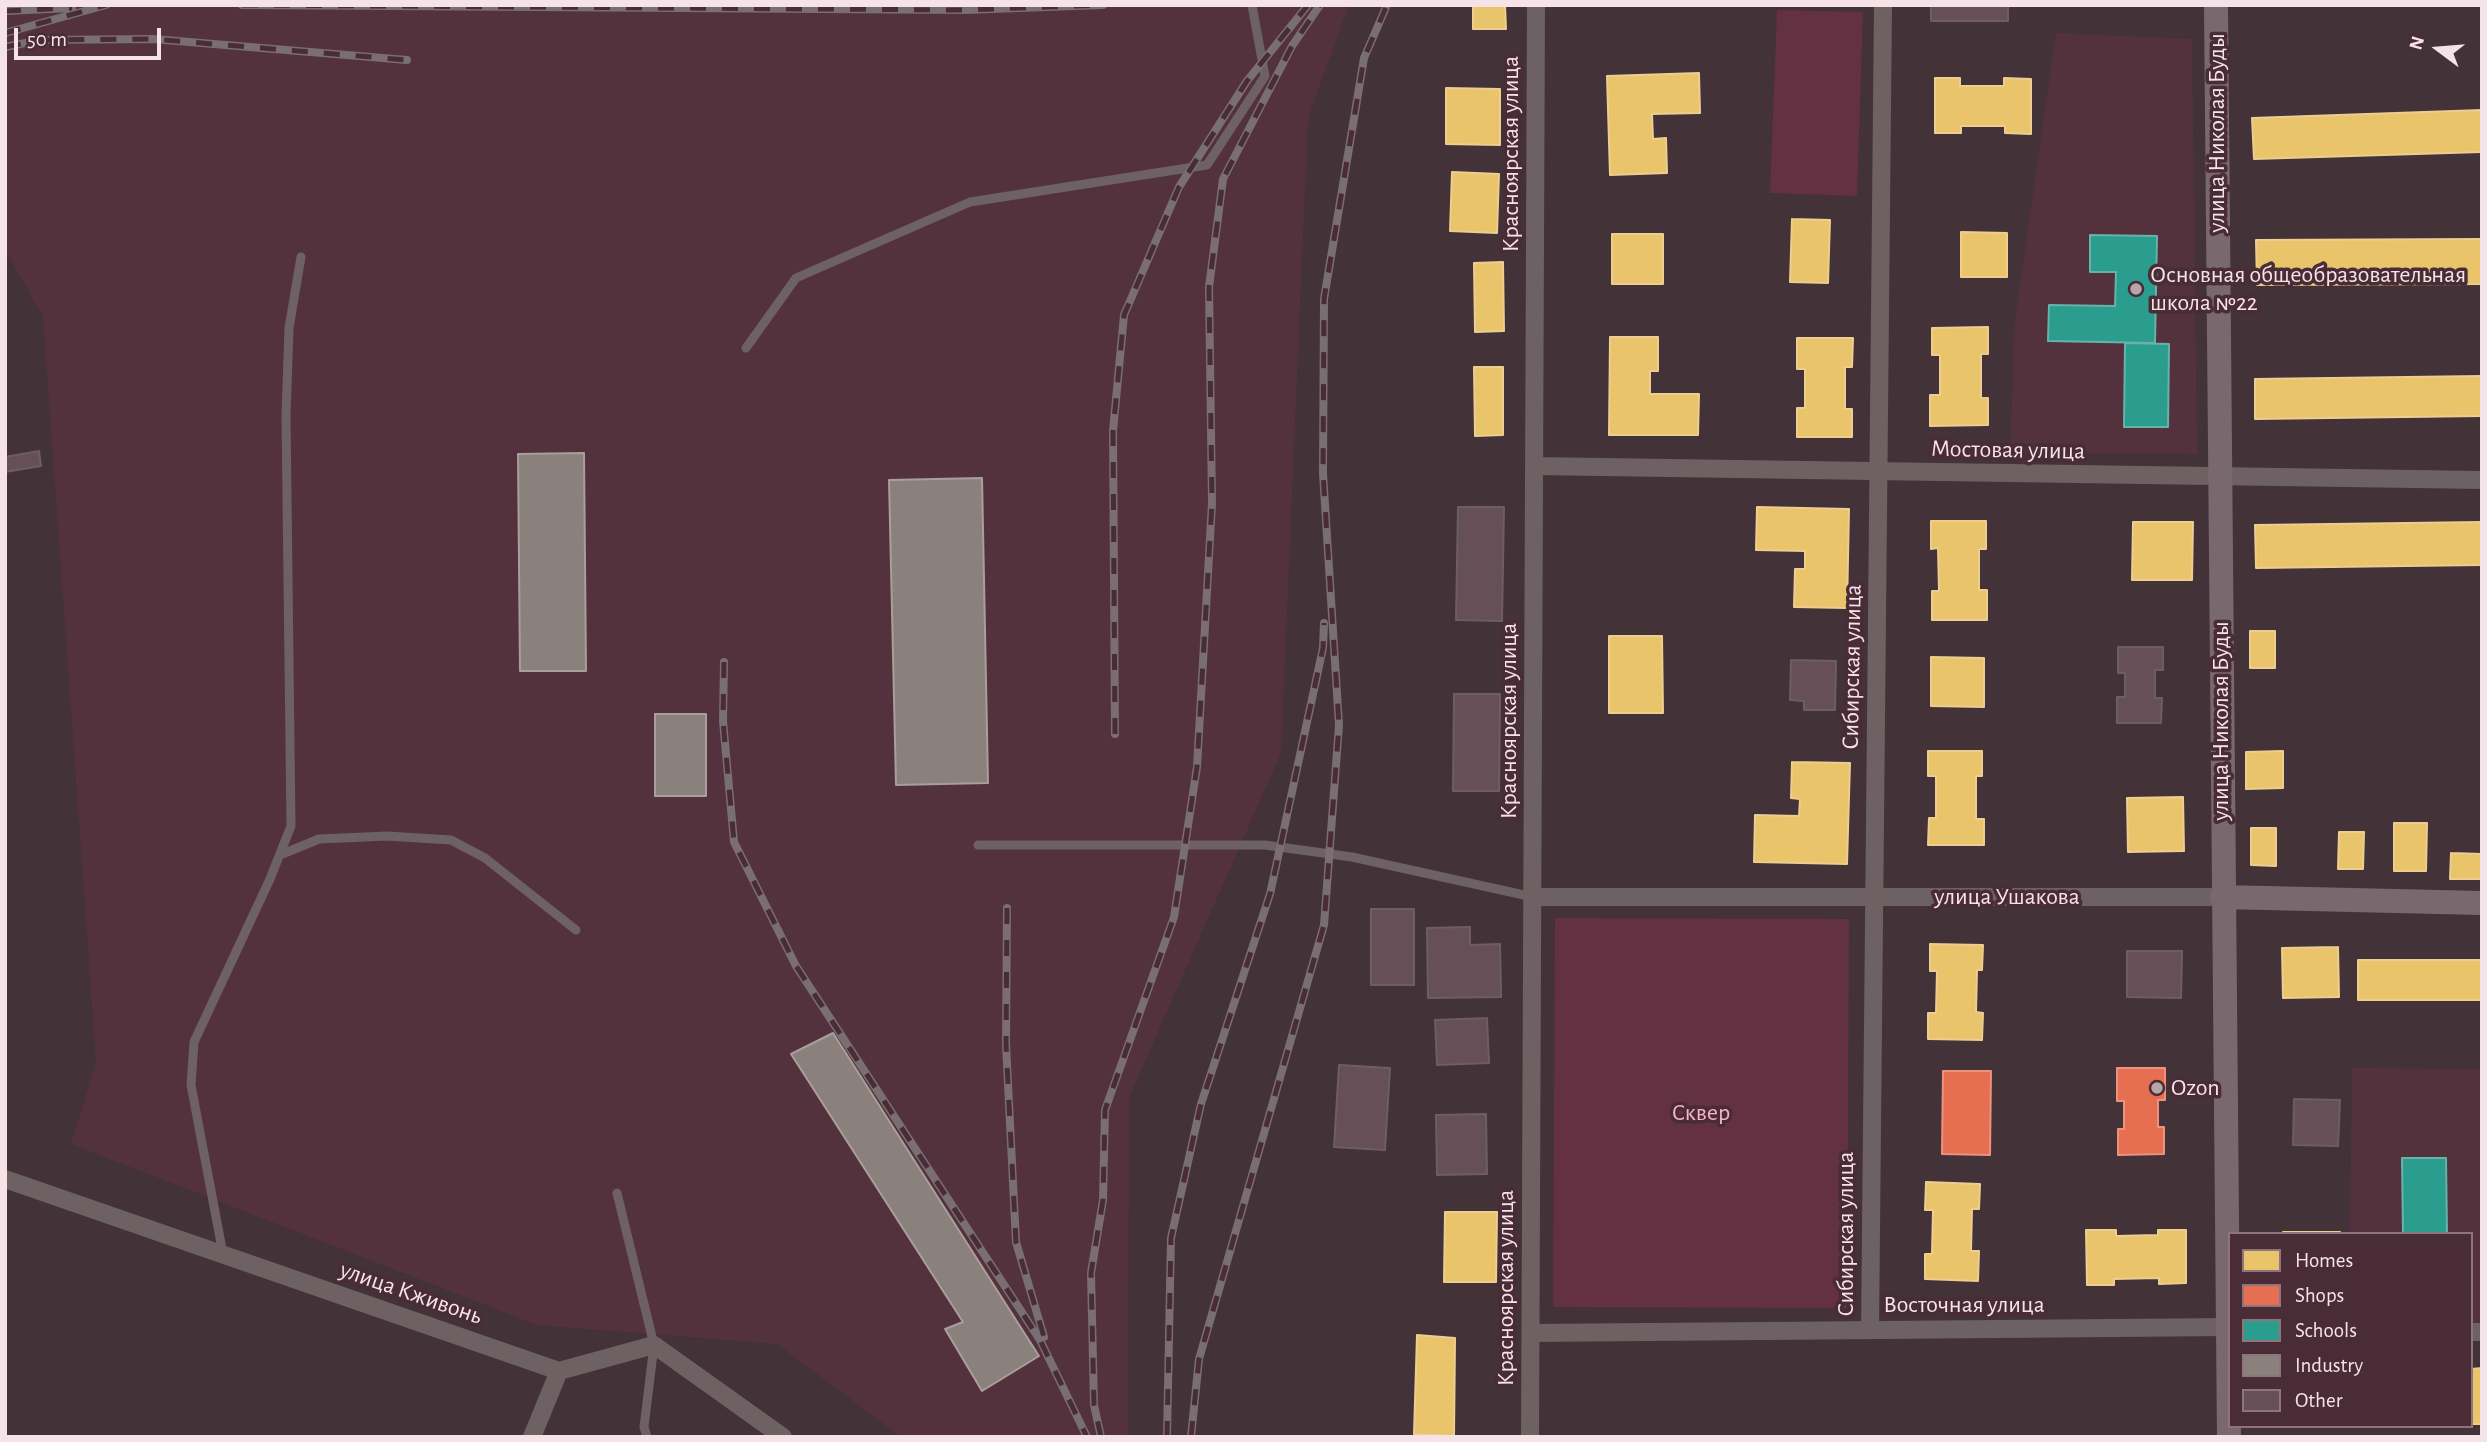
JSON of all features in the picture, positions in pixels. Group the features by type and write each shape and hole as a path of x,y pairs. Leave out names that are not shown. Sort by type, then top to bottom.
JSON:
{"street":[{"name":"Красноярская улица","path":"1530,1437 1536,5"},
{"name":"Сибирская улица","path":"1870,1330 1882,5"},
{"name":"улица Николая Буды","path":"2216,5 2222,897 2228,1266"},
{"name":"Мостовая улица","path":"1534,466 2482,480"},
{"name":"улица Ушакова","path":"1533,897 2222,897 2482,903"},
{"name":"улица Кживонь","path":"5,1179 559,1370"},
{"name":"Восточная улица","path":"1531,1333 2228,1327"},
{"path":"532,1437 559,1370 654,1345 783,1437"}],"lane":[{"path":"746,348 796,278 970,202 1207,165 1265,76 1252,5"},
{"path":"223,1254 191,1085 194,1042 290,826 286,415 289,328 301,257"},
{"path":"279,855 318,839 387,836 451,840 485,858 576,930"},
{"path":"978,845 1265,845 1352,857 1533,897"},
{"path":"617,1193 654,1345 644,1427 647,1437"}],"shaded area":[{"path":"5,5 1349,5 1308,118 1281,753 1129,1098 1128,1437 901,1437 777,1344 537,1325 71,1144 96,1062 43,316 5,250"},
{"path":"2056,33 2192,39 2197,454 2010,453 2015,319"},
{"path":"2352,1068 2482,1069 2482,1324 2473,1324 2473,1232 2350,1232"}],"green space":[{"path":"1777,10 1863,12 1857,196 1770,193"},
{"name":"Сквер","path":"1555,918 1849,919 1847,1308 1553,1307"}],"building: Homes":[{"path":"1473,5 1505,5 1506,29 1473,29"},
{"path":"1699,73 1700,113 1652,114 1653,139 1666,138 1667,173 1610,175 1607,76"},
{"path":"1935,78 1960,78 1960,86 2004,86 2004,78 2031,79 2031,134 2005,133 2005,126 1961,126 1961,133 1935,133"},
{"path":"1446,88 1500,89 1500,145 1446,144"},
{"path":"2482,110 2482,152 2254,159 2252,118"},
{"path":"1452,172 1499,174 1497,233 1450,231"},
{"path":"1792,219 1830,220 1828,283 1790,282"},
{"path":"1961,232 2007,233 2007,277 1961,277"},
{"path":"1612,234 1663,234 1663,284 1612,284"},
{"path":"2482,239 2482,284 2257,285 2256,240"},
{"path":"1503,262 1504,331 1475,332 1474,263"},
{"path":"1988,327 1988,354 1981,354 1981,398 1988,398 1988,425 1930,426 1930,395 1940,395 1940,355 1932,355 1932,328"},
{"path":"1610,337 1658,337 1658,371 1650,371 1650,394 1699,394 1698,435 1609,435"},
{"path":"1797,338 1853,338 1852,367 1845,367 1845,409 1852,409 1852,437 1797,437 1797,408 1805,408 1805,369 1797,369"},
{"path":"1474,367 1503,367 1503,435 1475,436"},
{"path":"2482,376 2482,416 2255,419 2255,379"},
{"path":"1757,507 1849,509 1847,608 1794,607 1795,569 1805,569 1805,551 1756,550"},
{"path":"1931,521 1986,521 1986,549 1979,549 1979,590 1987,590 1987,620 1932,620 1932,591 1939,591 1938,548 1931,549"},
{"path":"2133,522 2193,522 2192,580 2132,580"},
{"path":"2482,522 2482,565 2256,568 2255,525"},
{"path":"2250,631 2275,631 2275,668 2250,668"},
{"path":"1609,636 1662,636 1663,713 1609,713"},
{"path":"1931,657 1984,658 1984,707 1931,706"},
{"path":"1928,751 1982,751 1982,776 1976,776 1976,819 1984,819 1984,845 1928,845 1929,818 1936,818 1936,776 1928,776"},
{"path":"2283,751 2283,788 2246,789 2246,752"},
{"path":"1792,762 1850,763 1847,864 1754,862 1755,815 1799,816 1800,799 1791,798"},
{"path":"2183,797 2184,851 2128,852 2127,798"},
{"path":"2394,823 2427,823 2426,871 2394,871"},
{"path":"2251,828 2276,828 2276,866 2251,865"},
{"path":"2339,832 2364,832 2363,869 2338,869"},
{"path":"2451,853 2482,854 2482,879 2450,879"},
{"path":"1930,944 1983,945 1982,970 1977,970 1976,1012 1983,1013 1982,1040 1928,1039 1928,1013 1936,1013 1937,971 1930,971"},
{"path":"2338,947 2339,997 2283,998 2282,948"},
{"path":"2358,960 2482,960 2482,1000 2358,1000"},
{"path":"1926,1182 1980,1184 1979,1209 1972,1209 1971,1251 1979,1251 1978,1281 1925,1279 1925,1254 1932,1254 1933,1210 1925,1210"},
{"path":"1445,1212 1497,1212 1496,1282 1444,1282"},
{"path":"2086,1230 2116,1230 2116,1236 2158,1235 2158,1230 2186,1230 2186,1283 2159,1284 2159,1278 2114,1279 2114,1285 2087,1285"},
{"path":"1417,1335 1455,1338 1454,1436 1414,1434"},
{"path":"2482,1368 2482,1424 2473,1424 2473,1369"}],"building: Shops":[{"path":"2117,1068 2165,1068 2165,1100 2158,1100 2158,1127 2164,1127 2164,1154 2118,1155 2118,1129 2124,1129 2124,1101 2117,1101"},
{"path":"1943,1071 1991,1071 1990,1155 1942,1154"}],"building: Schools":[{"name":"Основная общеобразовательная школа №22","path":"2090,235 2157,236 2155,343 2048,341 2049,305 2115,306 2116,272 2090,272"},
{"name":"Основная общеобразовательная школа №22","path":"2125,343 2169,344 2168,427 2124,427"},
{"path":"2402,1158 2446,1158 2447,1232 2403,1232"}],"building: Industry":[{"path":"584,453 586,671 520,671 518,454"},
{"path":"982,478 988,783 896,785 889,480"},
{"path":"655,714 706,714 706,796 655,796"},
{"path":"833,1033 1039,1356 982,1391 945,1329 963,1322 791,1054"}],"building: Other":[{"path":"1931,5 2008,5 2008,21 1931,21"},
{"path":"39,451 41,466 5,472 5,457"},
{"path":"1458,507 1504,507 1502,621 1456,620"},
{"path":"2118,647 2163,647 2163,670 2155,670 2155,698 2162,698 2161,723 2117,723 2117,697 2125,697 2125,673 2118,673"},
{"path":"1791,660 1836,661 1835,710 1804,710 1804,701 1790,700"},
{"path":"1454,694 1500,694 1499,791 1453,791"},
{"path":"1371,909 1414,909 1414,985 1371,985"},
{"path":"1470,927 1470,945 1500,944 1501,997 1428,998 1427,928"},
{"path":"2127,951 2182,951 2181,998 2127,997"},
{"path":"1487,1018 1489,1063 1437,1065 1435,1020"},
{"path":"1339,1065 1390,1068 1385,1150 1334,1147"},
{"path":"2294,1099 2340,1100 2338,1146 2293,1145"},
{"path":"1486,1114 1487,1174 1437,1175 1436,1115"}],"railway":[{"path":"5,33 106,5"},
{"path":"242,5 964,10 1103,5"},
{"path":"1115,734 1113,431 1124,315 1179,187 1247,81 1308,5"},
{"path":"1101,1437 1094,1405 1091,1273 1103,1200 1105,1110 1174,917 1197,767 1212,503 1209,287 1223,179 1292,46 1320,5"},
{"path":"1191,1437 1199,1359 1324,925 1339,725 1323,473 1324,299 1364,58 1387,5"},
{"path":"5,11 72,8"},
{"path":"5,47 41,40 153,39 407,60"},
{"path":"1167,1437 1171,1238 1201,1104 1270,894 1323,648 1324,623"},
{"path":"724,662 723,721 734,842 796,966 1040,1340 1087,1437"},
{"path":"1007,908 1006,1044 1016,1242 1044,1337"}],"place":[{"name":"Основная общеобразовательная школа №22","path":"2136,289"},
{"name":"Ozon","path":"2157,1088"}]}
